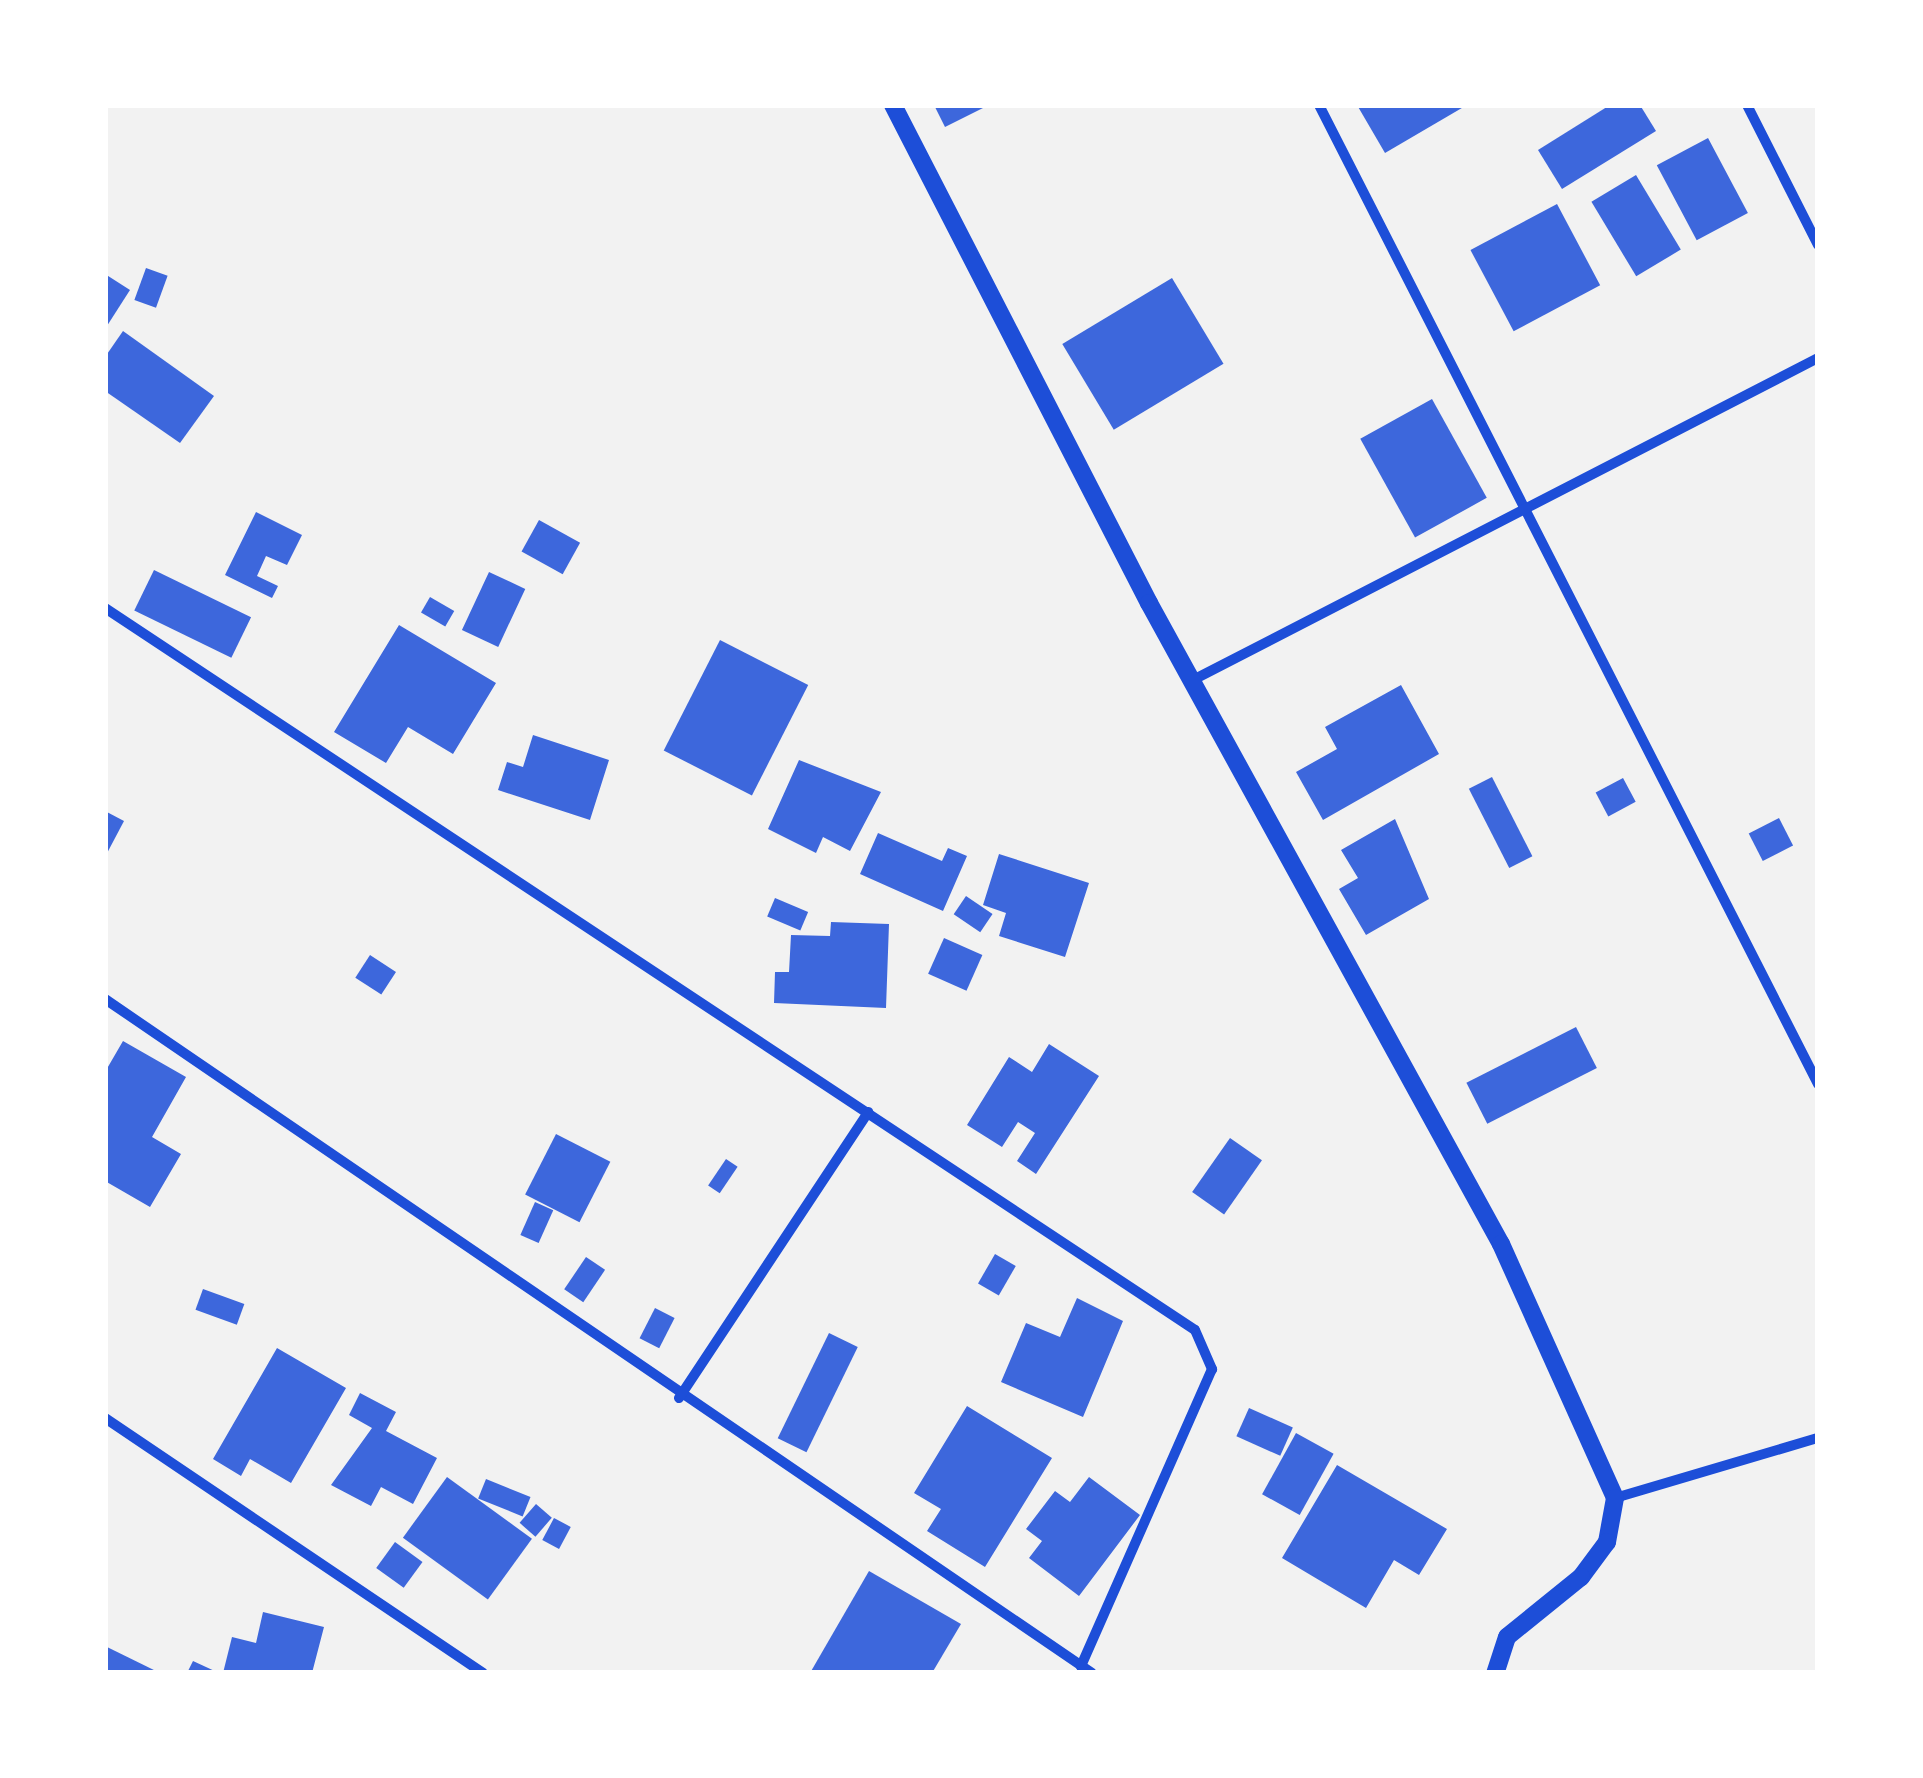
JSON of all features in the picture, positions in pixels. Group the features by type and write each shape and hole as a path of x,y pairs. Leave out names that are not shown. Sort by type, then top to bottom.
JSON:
{"street":[{"path":"894,105 1191,681 1501,1244 1616,1498 1606,1542 1581,1577 1508,1636 1495,1673"},
{"path":"1319,105 1818,1084"},
{"path":"1746,105 1818,245"},
{"path":"1191,681 1818,358"},
{"path":"105,608 868,1112 1210,1348 1212,1369 1081,1666"},
{"path":"105,999 679,1398 1092,1673"},
{"path":"679,1398 868,1112"},
{"path":"105,1418 484,1673"},
{"path":"1616,1498 1818,1438"}],"building":[{"path":"934,105 989,105 945,127"},
{"path":"1357,105 1467,105 1385,153"},
{"path":"1610,105 1640,105 1656,131 1562,189 1538,150"},
{"path":"1708,138 1748,213 1697,240 1657,165"},
{"path":"1636,175 1681,250 1636,276 1591,202"},
{"path":"1557,204 1600,285 1514,331 1470,250"},
{"path":"146,268 168,276 156,308 134,300"},
{"path":"105,274 130,290 105,329"},
{"path":"1172,278 1224,364 1114,430 1062,344"},
{"path":"123,331 214,396 180,443 105,391 105,357"},
{"path":"1432,399 1487,498 1415,538 1360,439"},
{"path":"256,512 302,535 287,565 266,556 257,576 278,586 272,598 225,575"},
{"path":"539,520 580,543 563,574 522,551"},
{"path":"154,570 251,617 231,658 134,610"},
{"path":"489,572 525,589 498,647 462,630"},
{"path":"430,597 454,611 445,627 421,613"},
{"path":"399,625 496,683 453,754 408,727 386,763 334,732"},
{"path":"720,640 808,685 752,795 664,750"},
{"path":"1401,685 1439,754 1323,820 1296,772 1337,749 1325,727"},
{"path":"533,735 609,760 590,820 498,790 507,762 523,767"},
{"path":"799,760 881,792 850,851 823,837 816,853 768,829"},
{"path":"1492,777 1532,856 1509,868 1469,789"},
{"path":"1623,778 1636,802 1608,816 1596,793"},
{"path":"105,811 124,821 105,857"},
{"path":"1779,818 1793,846 1763,861 1749,833"},
{"path":"1395,819 1429,899 1366,935 1339,889 1358,878 1341,850"},
{"path":"878,833 942,861 948,848 967,856 943,911 860,874"},
{"path":"999,854 1089,883 1065,957 999,936 1006,913 983,905"},
{"path":"966,896 993,914 980,932 954,914"},
{"path":"775,898 808,912 800,930 767,916"},
{"path":"831,922 889,924 886,1008 774,1003 775,972 789,972 791,935 830,936"},
{"path":"944,938 982,955 967,991 928,974"},
{"path":"370,955 396,972 381,995 355,978"},
{"path":"1576,1027 1597,1068 1487,1124 1466,1083"},
{"path":"123,1041 186,1077 152,1137 181,1154 150,1207 105,1181 105,1072"},
{"path":"1049,1044 1099,1076 1036,1174 1017,1161 1035,1133 1018,1122 1002,1147 967,1125 1009,1057 1032,1072"},
{"path":"556,1134 610,1162 579,1222 525,1195"},
{"path":"1230,1138 1262,1160 1224,1214 1192,1192"},
{"path":"726,1159 738,1167 720,1193 708,1186"},
{"path":"535,1202 553,1210 539,1243 520,1235"},
{"path":"995,1254 1016,1266 999,1295 978,1283"},
{"path":"586,1257 605,1270 583,1302 564,1289"},
{"path":"203,1289 244,1304 237,1325 195,1310"},
{"path":"1077,1298 1123,1321 1083,1417 1001,1382 1026,1323 1060,1337"},
{"path":"655,1308 675,1318 659,1348 640,1338"},
{"path":"829,1333 858,1347 806,1452 778,1438"},
{"path":"277,1348 346,1388 291,1483 250,1459 241,1476 213,1459"},
{"path":"360,1393 396,1412 386,1431 437,1458 413,1504 381,1487 371,1506 331,1485 372,1428 349,1415"},
{"path":"967,1406 1052,1458 985,1567 927,1531 941,1509 914,1493"},
{"path":"1249,1408 1293,1428 1280,1456 1236,1436"},
{"path":"1296,1433 1334,1454 1300,1515 1262,1494"},
{"path":"1337,1465 1447,1529 1419,1575 1394,1560 1366,1608 1282,1558"},
{"path":"447,1477 532,1539 488,1599 403,1538"},
{"path":"1089,1477 1140,1515 1079,1596 1029,1558 1042,1541 1026,1529 1055,1491 1070,1502"},
{"path":"486,1479 531,1497 523,1516 478,1498"},
{"path":"536,1504 552,1518 535,1537 520,1523"},
{"path":"554,1518 571,1527 559,1549 542,1540"},
{"path":"395,1542 423,1562 404,1588 376,1568"},
{"path":"869,1571 961,1624 932,1673 810,1673"},
{"path":"263,1612 324,1627 312,1673 223,1673 232,1637 256,1643"},
{"path":"105,1646 160,1673 105,1673"},
{"path":"193,1661 219,1673 187,1673"}]}
